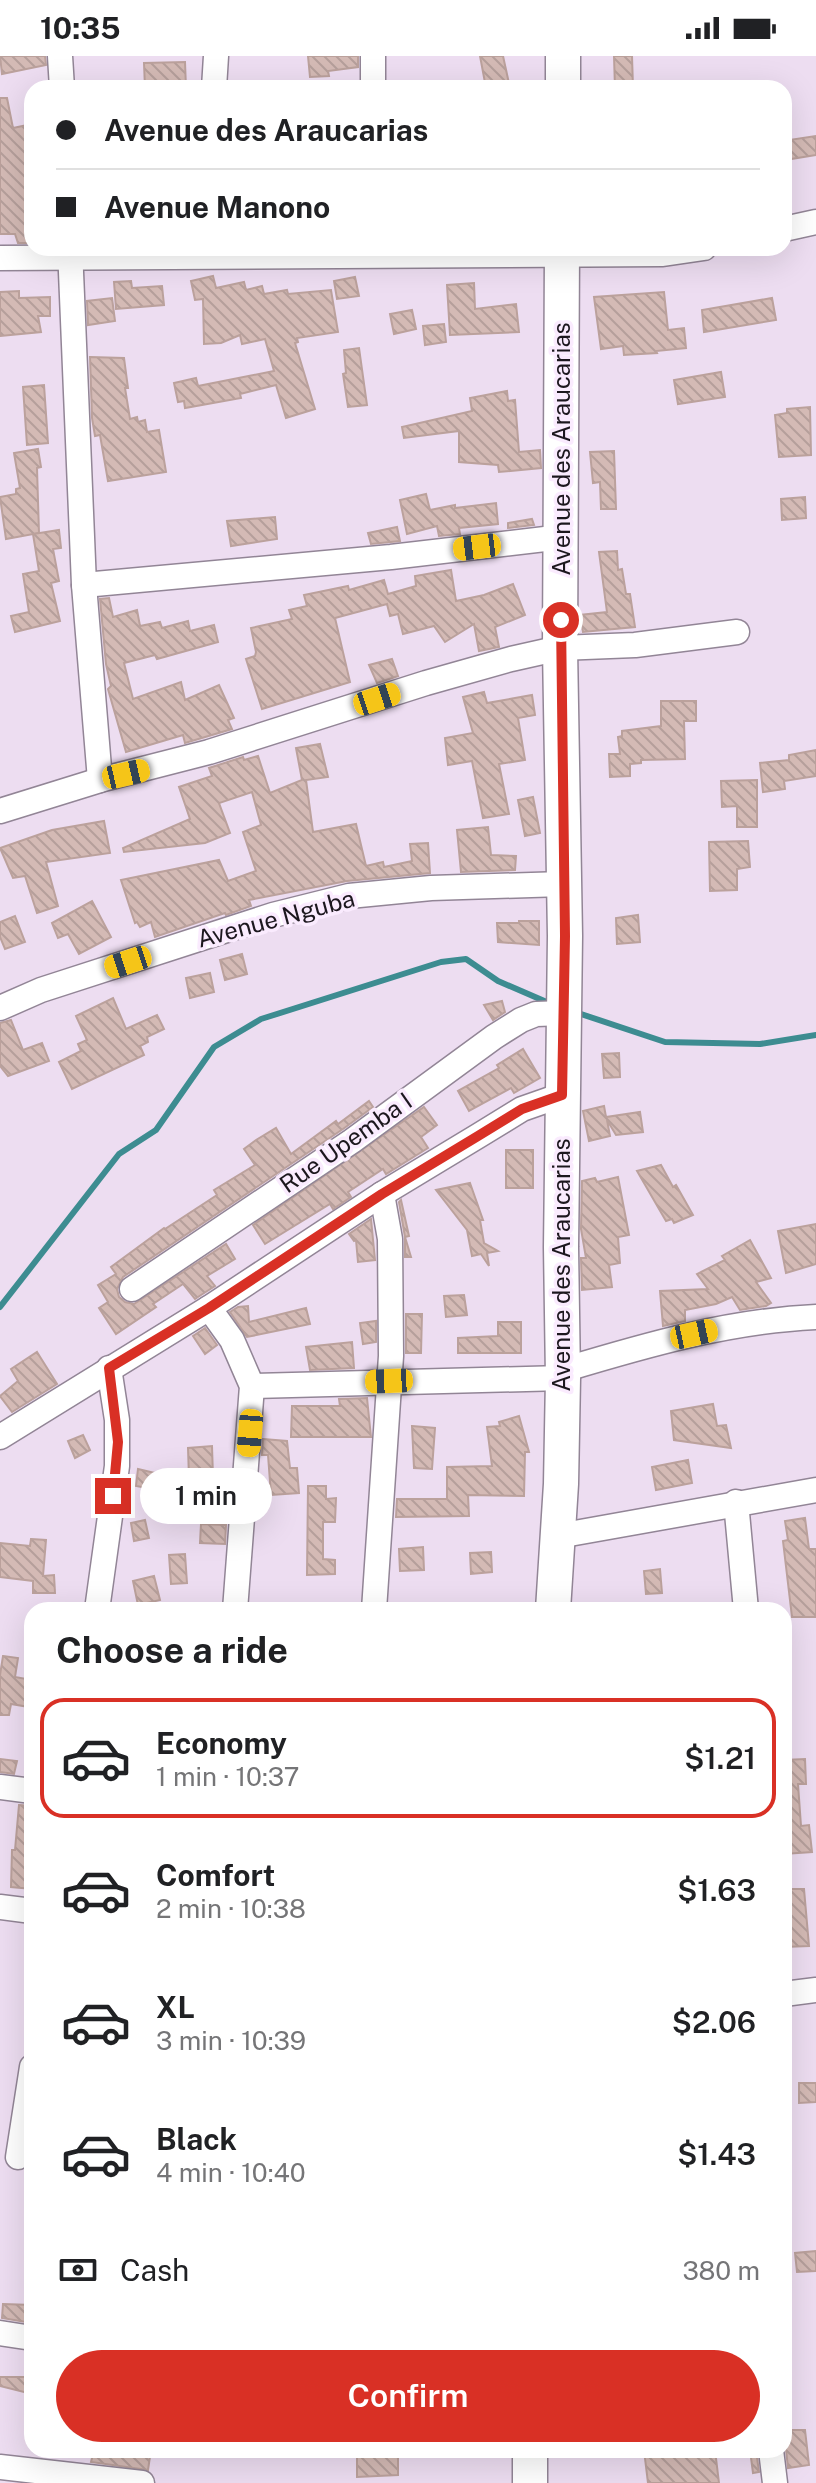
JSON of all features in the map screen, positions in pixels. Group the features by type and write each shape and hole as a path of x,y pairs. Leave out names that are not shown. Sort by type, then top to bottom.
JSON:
{"street":[{"path":"60,56 62,80"},
{"path":"214,80 216,56"},
{"path":"373,56 373,80"},
{"path":"563,56 563,80"},
{"path":"792,227 816,222"},
{"path":"0,258 28,256"},
{"path":"70,256 84,585 100,780"},
{"name":"Avenue des Araucarias","path":"554,1602 563,1374 562,256"},
{"path":"84,585 562,537"},
{"path":"0,811 100,780 199,756 467,671 560,648 635,645 737,632"},
{"name":"Avenue Nguba","path":"0,1008 41,990 307,905 387,891 563,884"},
{"name":"Rue Upemba I","path":"132,1289 352,1141 502,1032 536,1014 564,1013"},
{"path":"0,1436 209,1308 382,1194 522,1109 562,1095"},
{"path":"375,1602 389,1381 390,1239 382,1194"},
{"path":"209,1308 232,1340 252,1386 236,1602"},
{"path":"252,1386 563,1374 665,1341 713,1330 771,1320 816,1317"},
{"path":"98,1602 117,1466 117,1420 109,1368"},
{"path":"558,1536 816,1490"},
{"path":"736,1502 745,1602"},
{"path":"0,1787 24,1790"},
{"path":"0,1907 24,1910"},
{"path":"792,1993 816,1990"},
{"path":"17,2157 24,2115"},
{"path":"0,2333 24,2337"},
{"path":"530,2458 530,2483"},
{"path":"772,2458 775,2483"},
{"path":"0,2467 142,2483"}],"building":[{"path":"0,56 45,56 46,65 2,74"},
{"path":"308,56 358,56 358,67 328,71 329,76 310,77"},
{"path":"480,56 503,56 508,80 484,80"},
{"path":"614,56 632,56 633,80 615,80"},
{"path":"185,62 186,80 145,80 144,63"},
{"path":"0,98 7,98 13,128 24,126 24,243 18,243 15,234 0,234"},
{"path":"816,136 816,155 792,159 792,140"},
{"path":"213,276 216,288 244,282 246,290 262,286 264,294 287,290 288,294 331,290 338,332 297,338 298,342 295,343 315,409 286,418 276,385 240,394 241,398 185,408 184,401 178,402 174,383 196,378 198,386 274,371 265,339 242,344 240,335 221,343 204,344 203,299 195,300 191,281"},
{"path":"355,277 359,296 337,299 334,281"},
{"path":"131,281 132,288 162,286 164,305 116,309 114,282"},
{"path":"474,283 475,309 516,304 519,332 450,335 447,285"},
{"path":"19,291 19,298 50,297 50,316 38,316 41,332 0,336 0,292"},
{"path":"664,292 668,330 684,328 686,348 624,355 623,346 601,349 594,297"},
{"path":"112,298 115,321 88,325 87,301"},
{"path":"772,298 776,320 704,332 702,310"},
{"path":"412,310 416,329 394,334 390,314"},
{"path":"444,324 446,342 425,345 423,326"},
{"path":"359,348 367,405 348,407 343,374 346,373 344,350"},
{"path":"90,357 124,358 130,419 137,417 138,422 145,420 147,432 159,430 166,472 108,481 100,435 95,436 92,418"},
{"path":"721,372 725,397 678,404 674,380"},
{"path":"44,385 48,443 27,445 23,387"},
{"path":"507,391 508,401 515,400 519,452 540,450 541,468 499,472 498,465 459,462 459,431 404,438 402,427 472,411 470,398"},
{"path":"810,407 811,455 779,457 775,415 787,413 787,409"},
{"path":"38,449 41,467 37,468 39,533 6,539 0,497 16,494 16,489 20,488 14,453"},
{"path":"614,451 616,509 601,509 600,482 593,483 590,452"},
{"path":"426,494 430,510 496,503 498,524 459,528 460,534 439,536 437,526 407,534 400,500"},
{"path":"805,497 806,518 782,520 781,499"},
{"path":"275,517 277,539 231,546 227,521"},
{"path":"532,519 534,525 508,528 508,523"},
{"path":"397,527 400,541 371,544 368,533"},
{"path":"59,530 61,548 53,549 59,581 51,583 60,621 15,632 11,616 29,612 23,574 39,571 33,534"},
{"path":"617,551 618,570 622,569 626,594 630,594 635,627 583,632 580,615 607,612 599,552"},
{"path":"451,570 456,601 513,584 525,615 495,627 499,647 479,651 474,624 445,642 434,626 403,634 398,614 390,616 387,604 335,618 350,682 262,709 246,659 255,656 256,652 251,628 292,619 289,610 307,606 304,595 348,586 349,590 384,580 388,594 416,586 415,576"},
{"path":"109,598 113,617 137,610 140,626 160,622 162,628 188,621 190,631 214,625 218,642 157,659 155,655 124,663 133,699 181,682 185,700 219,685 234,718 228,720 232,729 185,743 183,735 126,752 108,689 111,686 100,599"},
{"path":"392,659 398,676 377,683 369,665"},
{"path":"484,692 487,703 532,695 535,715 518,718 525,760 499,764 509,814 483,818 472,761 448,765 445,738 473,733 463,697"},
{"path":"661,701 696,701 696,721 684,721 685,759 641,760 641,763 630,764 630,776 610,777 609,754 620,754 618,737 622,736 622,731 661,726"},
{"path":"320,744 328,777 306,780 313,832 356,824 366,866 383,862 384,867 412,861 410,844 428,843 430,873 347,881 249,900 251,906 155,937 151,922 140,927 135,923 121,880 219,860 228,881 256,871 243,832 261,825 252,792 219,803 230,833 205,843 124,852 123,848 190,819 179,787 212,776 209,768 243,757 244,760 258,756 270,793 302,780 296,748"},
{"path":"816,750 816,776 784,781 785,789 763,792 760,763 789,760 789,755"},
{"path":"757,780 757,827 737,827 737,806 722,807 721,781"},
{"path":"533,797 540,833 525,836 518,800"},
{"path":"104,821 110,853 46,862 58,906 37,913 25,876 13,878 0,848 52,830"},
{"path":"488,827 491,855 516,856 515,870 461,872 457,830"},
{"path":"748,841 750,867 737,869 737,890 710,891 709,842"},
{"path":"92,901 111,937 79,954 68,934 58,938 52,923"},
{"path":"638,915 640,942 617,944 616,918"},
{"path":"15,916 25,942 5,949 0,937 0,922"},
{"path":"539,921 539,945 498,942 497,923"},
{"path":"242,954 247,974 225,980 220,960"},
{"path":"210,973 214,992 190,998 186,978"},
{"path":"113,998 126,1029 157,1015 164,1029 147,1037 148,1042 140,1046 144,1055 72,1089 59,1062 81,1051 78,1044 87,1040 76,1016"},
{"path":"502,1001 505,1012 493,1020 484,1005"},
{"path":"11,1020 23,1050 42,1043 49,1061 8,1076 0,1066 0,1023"},
{"path":"523,1049 540,1078 514,1093 511,1088 469,1111 458,1091 499,1068 497,1065"},
{"path":"619,1053 620,1077 604,1078 602,1054"},
{"path":"369,1101 373,1107 343,1129 123,1277 117,1289 119,1297 134,1304 226,1244 235,1259 207,1276 215,1286 195,1299 183,1284 116,1334 99,1308 108,1302 98,1285 116,1274 111,1267 164,1228 217,1195 214,1190 255,1165 244,1149 256,1140 276,1128 291,1154"},
{"path":"604,1106 606,1117 640,1112 643,1132 616,1135 607,1120 610,1136 589,1141 583,1111"},
{"path":"424,1107 437,1125 421,1137 428,1148 386,1174 383,1169 348,1192 351,1197 333,1209 330,1204 265,1244 253,1225"},
{"path":"506,1150 533,1150 533,1188 506,1188"},
{"path":"661,1165 693,1215 674,1223 672,1219 666,1221 637,1171"},
{"path":"618,1177 629,1235 618,1237 620,1263 609,1265 612,1287 582,1290 581,1258 586,1258 581,1229 582,1181 595,1178 597,1182"},
{"path":"470,1183 483,1220 480,1220 484,1243 498,1251 487,1253 489,1266 481,1254 472,1256 467,1230 436,1190"},
{"path":"401,1200 409,1236 405,1237 399,1202"},
{"path":"371,1219 375,1260 358,1262 356,1240 349,1234"},
{"path":"816,1224 816,1264 786,1273 778,1231"},
{"path":"405,1237 411,1257 405,1257"},
{"path":"750,1240 771,1278 756,1282 771,1303 740,1310 732,1297 716,1304 685,1310 685,1321 663,1326 660,1291 708,1289 697,1274 725,1260 722,1256"},
{"path":"464,1295 467,1315 446,1317 444,1296"},
{"path":"248,1306 249,1322 306,1308 310,1324 247,1337 230,1312"},
{"path":"406,1314 422,1314 421,1353 406,1353"},
{"path":"376,1321 376,1342 363,1344 360,1323"},
{"path":"498,1322 521,1322 521,1353 458,1353 458,1338 498,1336"},
{"path":"205,1328 217,1345 205,1354 193,1336"},
{"path":"352,1342 354,1368 310,1370 306,1347"},
{"path":"37,1352 57,1384 12,1412 0,1396 18,1381 11,1369"},
{"path":"367,1398 371,1437 291,1437 292,1406 340,1406 339,1399"},
{"path":"713,1404 717,1426 726,1425 731,1448 674,1440 671,1411"},
{"path":"519,1416 529,1452 525,1452 524,1496 468,1495 469,1516 396,1517 397,1499 447,1499 447,1467 492,1466 487,1427 500,1426 499,1422"},
{"path":"412,1426 435,1428 432,1469 414,1468"},
{"path":"83,1435 90,1450 75,1458 68,1441"},
{"path":"263,1439 287,1441 290,1468 297,1468 299,1493 271,1495 268,1455 262,1455"},
{"path":"212,1446 213,1477 189,1478 188,1448"},
{"path":"688,1460 692,1483 656,1490 652,1467"},
{"path":"138,1469 155,1473 153,1489 136,1486"},
{"path":"308,1486 326,1486 326,1499 336,1498 335,1522 323,1522 323,1559 335,1560 335,1574 307,1575"},
{"path":"805,1518 809,1549 816,1549 816,1617 792,1617 783,1541 788,1540 785,1521"},
{"path":"145,1520 149,1538 134,1541 131,1523"},
{"path":"201,1524 226,1525 225,1544 200,1543"},
{"path":"31,1539 46,1540 43,1576 54,1575 55,1593 33,1593 33,1581 0,1577 0,1543 30,1546"},
{"path":"423,1547 424,1570 400,1571 399,1549"},
{"path":"491,1552 492,1572 471,1574 470,1553"},
{"path":"185,1554 187,1583 171,1584 169,1555"},
{"path":"660,1569 662,1593 646,1594 644,1571"},
{"path":"154,1576 160,1600 137,1602 133,1581"},
{"path":"3,1656 18,1658 15,1677 24,1679 24,1706 11,1704 9,1715 0,1715"},
{"path":"0,1759 17,1761 14,1774 0,1772"},
{"path":"805,1759 806,1784 798,1784 801,1826 809,1825 812,1852 792,1853 792,1760"},
{"path":"19,1805 24,1805 24,1888 11,1887 12,1850 15,1850"},
{"path":"792,1889 804,1889 809,1946 792,1947"},
{"path":"799,2083 816,2083 816,2102 799,2103"},
{"path":"816,2251 816,2271 797,2272 795,2253"},
{"path":"3,2304 24,2305 24,2322 2,2318"},
{"path":"0,2377 24,2377 24,2392 0,2386"},
{"path":"792,2430 805,2430 809,2465 788,2468 787,2458 792,2458"},
{"path":"92,2458 150,2458 148,2470 91,2462"},
{"path":"357,2458 398,2458 398,2475 357,2477"},
{"path":"645,2458 716,2458 719,2483 648,2483"},
{"path":"751,2458 757,2458 759,2472 753,2473"}],"waterway":[{"path":"0,1307 119,1154 156,1130 214,1047 261,1019 441,962 466,959 498,981 549,1003"},
{"path":"575,1012 665,1042 760,1044 816,1035"}],"route":[{"path":"113,1496 118,1442 109,1368 522,1109 562,1095 565,936 561,620"}]}
